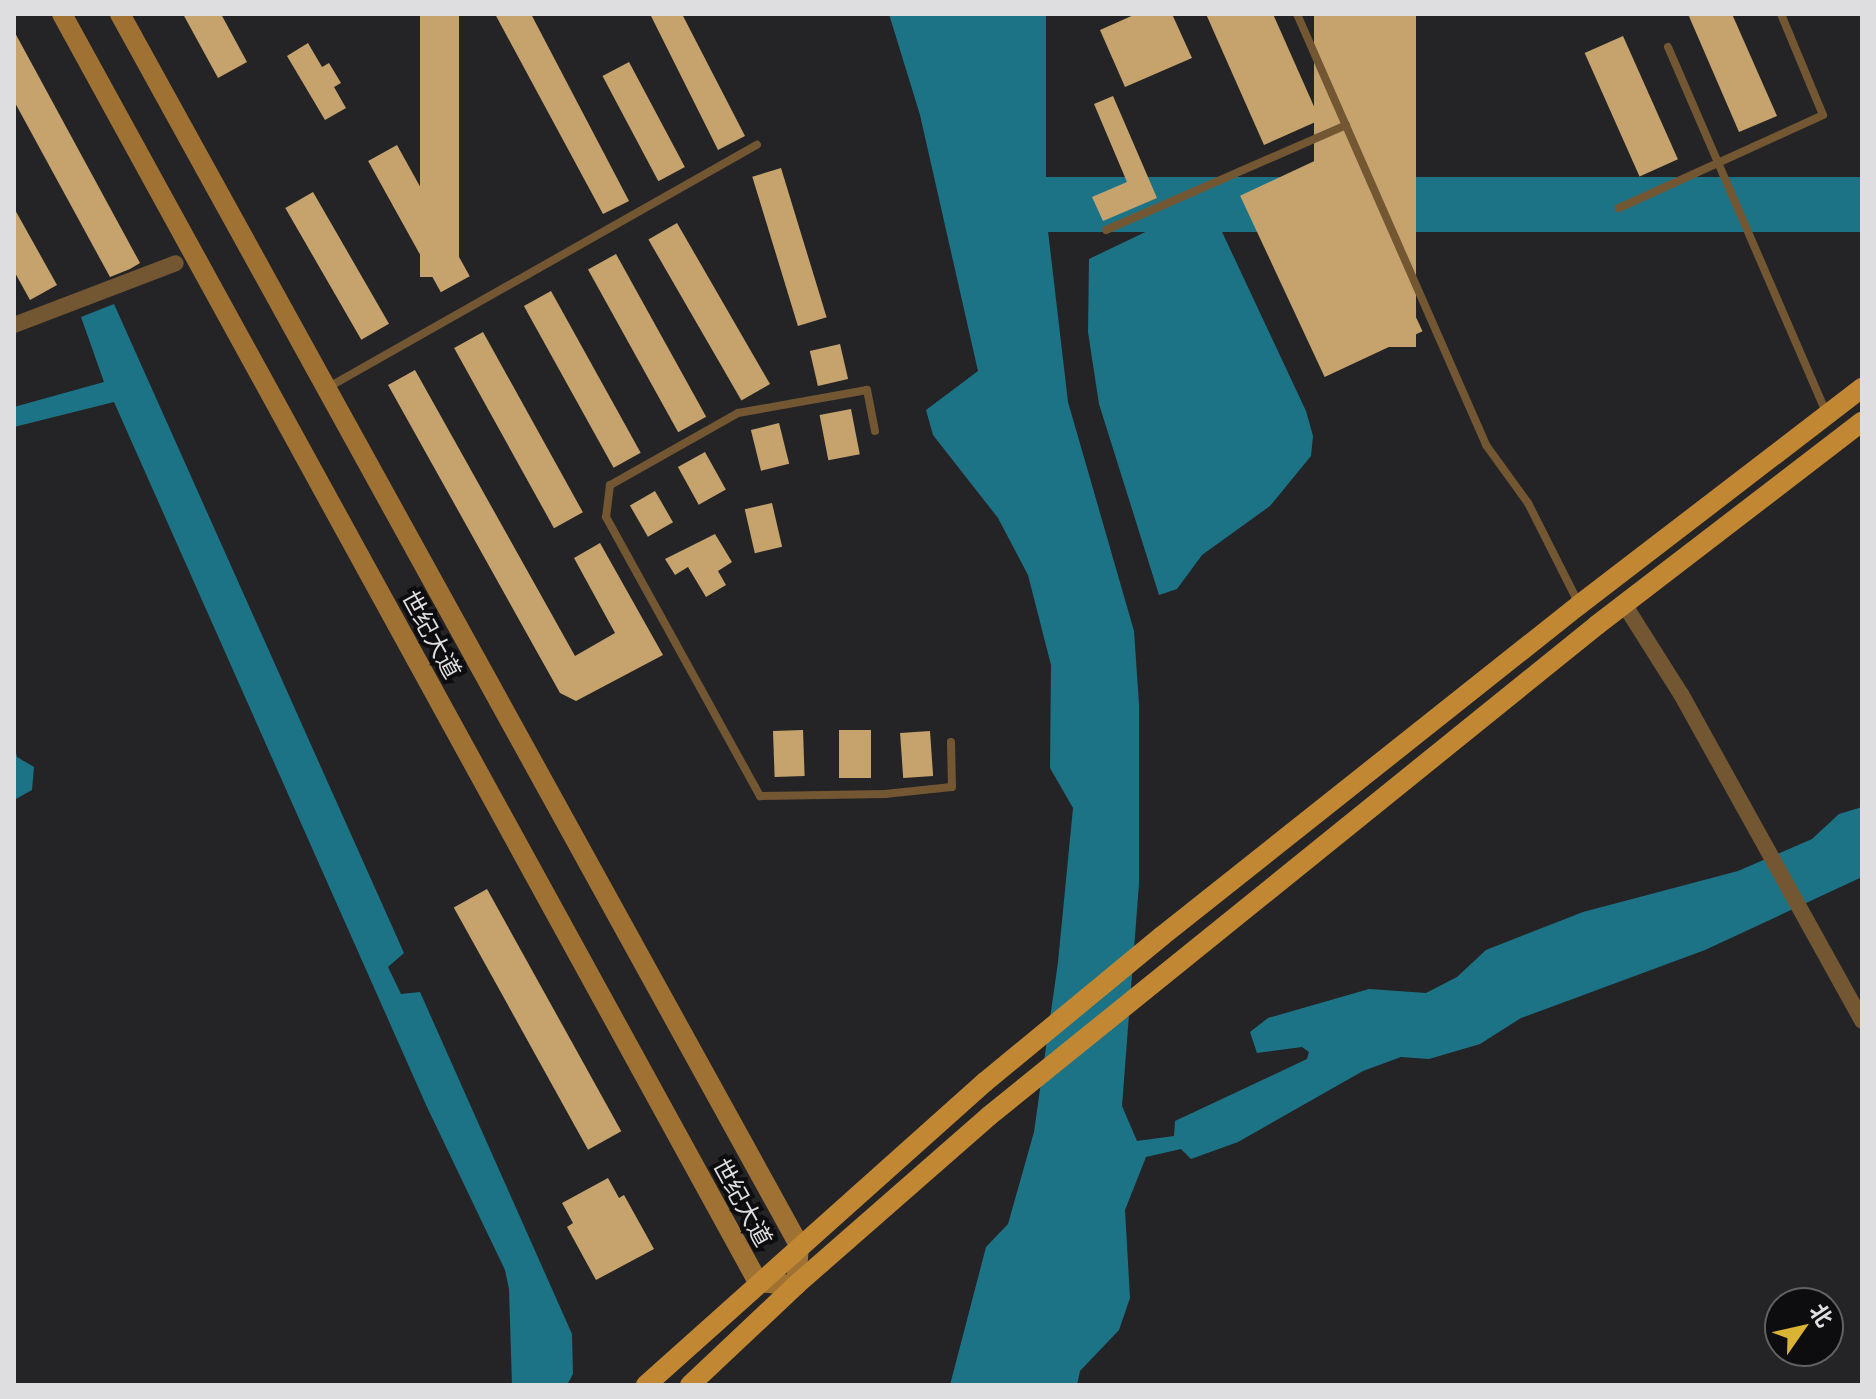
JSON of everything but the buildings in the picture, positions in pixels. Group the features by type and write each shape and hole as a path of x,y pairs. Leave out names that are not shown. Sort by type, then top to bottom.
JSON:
{"main road":[{"name":"世纪大道","path":"62,14 758,1282 796,1285 799,1245 120,14"},
{"path":"646,1385 799,1245 985,1082 1162,936 1579,605 1862,388"},
{"path":"690,1385 796,1285 989,1116 1624,604 1862,422"}],"street":[{"path":"14,325 176,263"},
{"path":"1624,604 1681,694 1862,1021"}],"lane":[{"path":"1297,14 1486,445 1528,503 1579,605"},
{"path":"1619,208 1823,115 1781,14"},
{"path":"1668,47 1827,415"},
{"path":"1106,230 1346,125"},
{"path":"327,388 757,145"},
{"path":"875,431 867,390 738,413 610,485 606,517 760,796 885,794 952,787 951,742"}],"water":[{"path":"889,14 1046,14 1046,214 1068,402 1134,631 1139,704 1139,884 1122,1106 1137,1141 1174,1136 1175,1121 1307,1059 1309,1052 1302,1047 1257,1053 1250,1032 1268,1018 1369,989 1426,993 1457,977 1486,950 1583,912 1738,871 1812,839 1839,814 1862,807 1862,877 1705,950 1521,1018 1480,1044 1429,1059 1401,1057 1363,1071 1238,1142 1191,1159 1181,1149 1146,1157 1125,1210 1130,1298 1119,1330 1080,1371 1077,1385 950,1385 986,1247 1008,1224 1034,1132 1058,962 1073,808 1050,768 1051,665 1028,575 998,518 933,435 926,410 978,371 920,115"},
{"path":"1013,177 1862,177 1862,232 1013,232"},
{"path":"1208,202 1306,411 1313,436 1311,456 1270,506 1202,555 1177,589 1159,595 1099,404 1088,332 1089,259"},
{"path":"114,304 404,953 388,967 401,994 420,992 572,1334 573,1374 567,1385 512,1385 509,1289 505,1270 427,1107 114,402 14,427 14,407 104,382 81,317"},
{"path":"14,744 17,757 34,767 32,790 14,800"}]}
